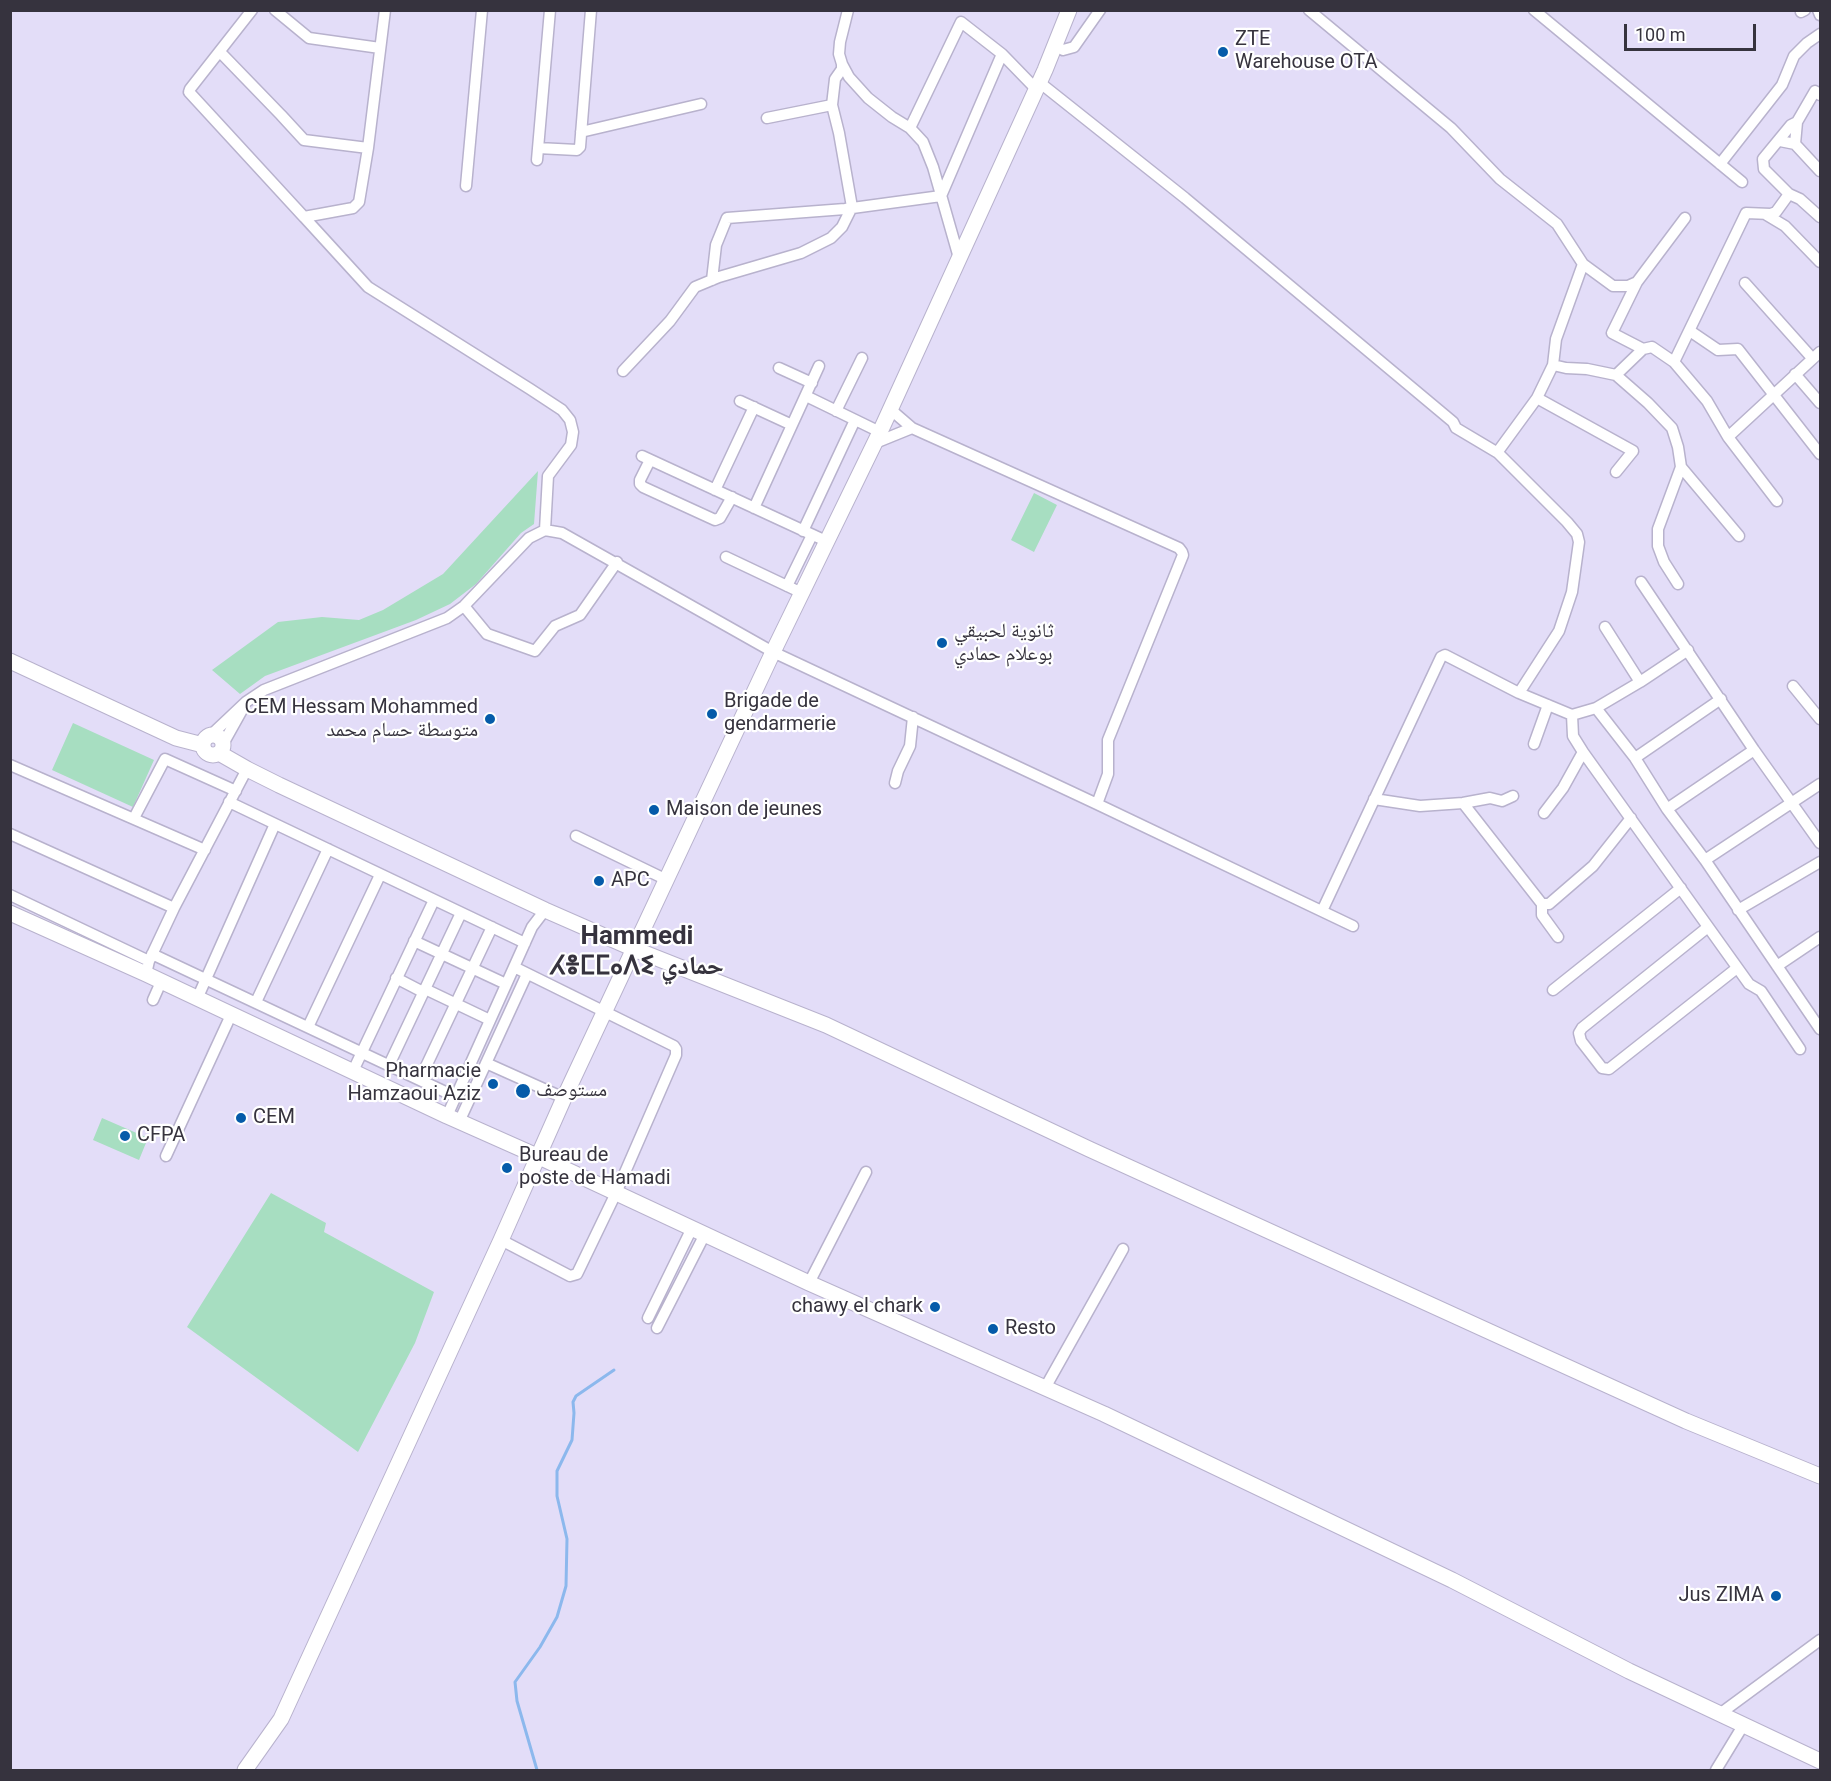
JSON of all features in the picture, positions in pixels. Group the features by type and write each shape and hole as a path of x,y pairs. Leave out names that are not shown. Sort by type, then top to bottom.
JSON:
{"main road":[{"path":"245,1770 281,1719 501,1240 537,1156 802,593 814,536 877,437 1056,46 1069,10"},
{"path":"10,661 177,738 214,745 247,769 545,910 634,949 826,1025 1089,1149 1496,1335 1686,1421 1821,1476"},
{"path":"10,913 149,963 161,982 809,1283 1104,1414 1442,1575 1629,1671 1821,1761"}],"street":[{"path":"252,10 190,89 190,94 368,287 562,410 570,420 573,432 571,445 548,476 545,530"},
{"path":"275,10 309,38 380,48"},
{"path":"304,217 357,206 359,202 385,10"},
{"path":"466,186 482,10"},
{"path":"550,10 538,154 577,150 580,147 591,10"},
{"path":"848,10 840,42 839,54 842,64 849,77 868,98 910,128 922,142 933,166 959,258"},
{"path":"1056,46 1063,50 1074,47 1100,10"},
{"path":"1309,10 1451,128 1500,179 1557,224 1583,264 1613,286 1628,286 1637,282"},
{"path":"1534,10 1742,182"},
{"path":"1818,10 1821,15"},
{"path":"910,128 961,22 1002,54 1037,86 1185,198 1453,422 1456,428 1498,453 1567,522 1577,534 1579,542 1572,592 1559,631 1519,693"},
{"path":"1720,164 1782,85 1794,56 1807,43 1821,34"},
{"path":"220,52 304,140 368,148"},
{"path":"941,196 1002,54"},
{"path":"622,371 670,321 695,287 801,253 831,238 842,227 852,207 832,105 835,79 842,69 842,64"},
{"path":"1795,144 1797,122 1815,91 1821,95"},
{"path":"581,132 701,104"},
{"path":"767,118 832,105"},
{"path":"1797,122 1763,159 1764,169 1789,194 1800,199 1821,217"},
{"path":"1780,141 1795,144 1821,171"},
{"path":"1674,362 1746,213 1776,212 1789,194"},
{"path":"712,280 716,245 727,218 852,207 941,196"},
{"path":"1764,214 1785,226 1821,262"},
{"path":"1643,349 1612,333 1637,282 1685,218"},
{"path":"1498,453 1537,398 1553,365 1556,339 1583,264"},
{"path":"1728,437 1816,355 1745,283"},
{"path":"1690,331 1718,350 1738,349 1821,454"},
{"path":"1616,375 1643,349 1652,346 1674,362 1707,401 1728,437 1777,501"},
{"path":"836,411 862,358"},
{"path":"1553,365 1566,369 1587,369 1616,375 1672,428 1681,467 1658,529 1658,546 1664,562 1678,584"},
{"path":"754,508 819,366"},
{"path":"780,368 812,383"},
{"path":"1795,374 1821,403"},
{"path":"806,396 855,420 877,437 912,428"},
{"path":"1537,398 1633,451 1616,472"},
{"path":"740,401 792,425"},
{"path":"715,490 754,407"},
{"path":"890,409 912,428 1179,548 1182,552 1183,555 1108,740 1108,774 1097,804"},
{"path":"787,586 814,536 855,420"},
{"path":"726,529 718,520 641,486 640,478 646,458 814,536"},
{"path":"1681,467 1739,536"},
{"path":"718,520 732,497"},
{"path":"214,745 246,702 264,690 440,621 464,606 529,538 545,530 562,532 773,652 1353,926"},
{"path":"726,557 802,593"},
{"path":"464,606 487,634 535,651 555,626 580,615 617,562"},
{"path":"1641,582 1821,843"},
{"path":"1605,627 1640,682"},
{"path":"1322,911 1441,657 1445,655 1519,693 1572,716 1596,708 1688,650"},
{"path":"1793,686 1821,720"},
{"path":"1635,758 1721,699"},
{"path":"1534,744 1548,705"},
{"path":"1596,708 1635,758 1667,809 1705,860 1777,966 1816,1010 1821,1029"},
{"path":"1572,716 1573,736 1583,752 1737,968 1749,984 1761,991 1800,1049"},
{"path":"895,783 910,746 913,717"},
{"path":"1667,809 1755,750"},
{"path":"1544,813 1563,788 1583,752"},
{"path":"134,818 165,759 236,790"},
{"path":"10,765 205,850"},
{"path":"149,963 174,908 247,769"},
{"path":"1705,860 1821,784"},
{"path":"1374,799 1420,806 1463,803 1490,798 1502,801 1513,796"},
{"path":"229,802 525,943"},
{"path":"1463,803 1546,904"},
{"path":"1558,937 1542,915 1546,904 1593,866 1632,818"},
{"path":"197,999 275,824"},
{"path":"10,834 174,908"},
{"path":"576,836 668,880"},
{"path":"256,1002 327,849"},
{"path":"1738,910 1821,862"},
{"path":"308,1027 381,875"},
{"path":"1553,990 1681,888"},
{"path":"10,895 149,963 205,979 456,1097"},
{"path":"353,1071 434,900"},
{"path":"453,1119 456,1097 532,927 545,910"},
{"path":"389,1065 461,913"},
{"path":"420,1079 492,927"},
{"path":"1708,927 1582,1028 1579,1033 1581,1041 1602,1068 1609,1069 1737,968"},
{"path":"1777,966 1821,937"},
{"path":"414,941 506,984"},
{"path":"501,1240 570,1276 577,1274 616,1193 676,1055 674,1046 514,967"},
{"path":"453,1119 486,1063 527,974"},
{"path":"396,978 490,1020"},
{"path":"153,1000 161,982"},
{"path":"166,1156 231,1015"},
{"path":"486,1063 564,1098"},
{"path":"809,1283 866,1172"},
{"path":"648,1318 698,1231"},
{"path":"657,1328 698,1231"},
{"path":"1045,1388 1123,1249"},
{"path":"1721,1713 1821,1640"},
{"path":"1716,1770 1744,1724"}],"green space":[{"path":"538,471 534,524 521,533 476,584 450,604 416,620 265,676 240,694 212,670 278,622 322,617 359,620 383,610 443,574"},
{"path":"1034,493 1057,505 1034,552 1011,540"},
{"path":"73,723 154,760 133,807 52,770"},
{"path":"102,1118 148,1138 139,1160 93,1140"},
{"path":"271,1193 326,1223 324,1232 434,1292 415,1343 358,1452 187,1327"}],"waterway":[{"path":"537,1770 517,1701 515,1682 540,1647 557,1617 566,1586 567,1539 557,1496 557,1471 572,1440 573,1402 576,1396 614,1370"}],"place":[{"name":"ZTE Warehouse OTA","path":"1223,52"},
{"name":"ثانوية لحبيقي بوعلام حمادي","path":"942,643"},
{"name":"Brigade de gendarmerie","path":"712,714"},
{"name":"CEM Hessam Mohammed متوسطة حسام محمد","path":"490,719"},
{"name":"Maison de jeunes","path":"654,810"},
{"name":"APC","path":"599,881"},
{"name":"Pharmacie Hamzaoui Aziz","path":"493,1084"},
{"name":"مستوصف","path":"523,1091"},
{"name":"CEM","path":"241,1118"},
{"name":"CFPA","path":"125,1136"},
{"name":"Bureau de poste de Hamadi","path":"507,1168"},
{"name":"chawy el chark","path":"935,1307"},
{"name":"Resto","path":"993,1329"},
{"name":"Jus ZIMA","path":"1776,1596"}],"district":[{"name":"Hammedi ⵃⴻⵎⵎⴰⴷⵉ حمادي","path":"637,952"}]}
